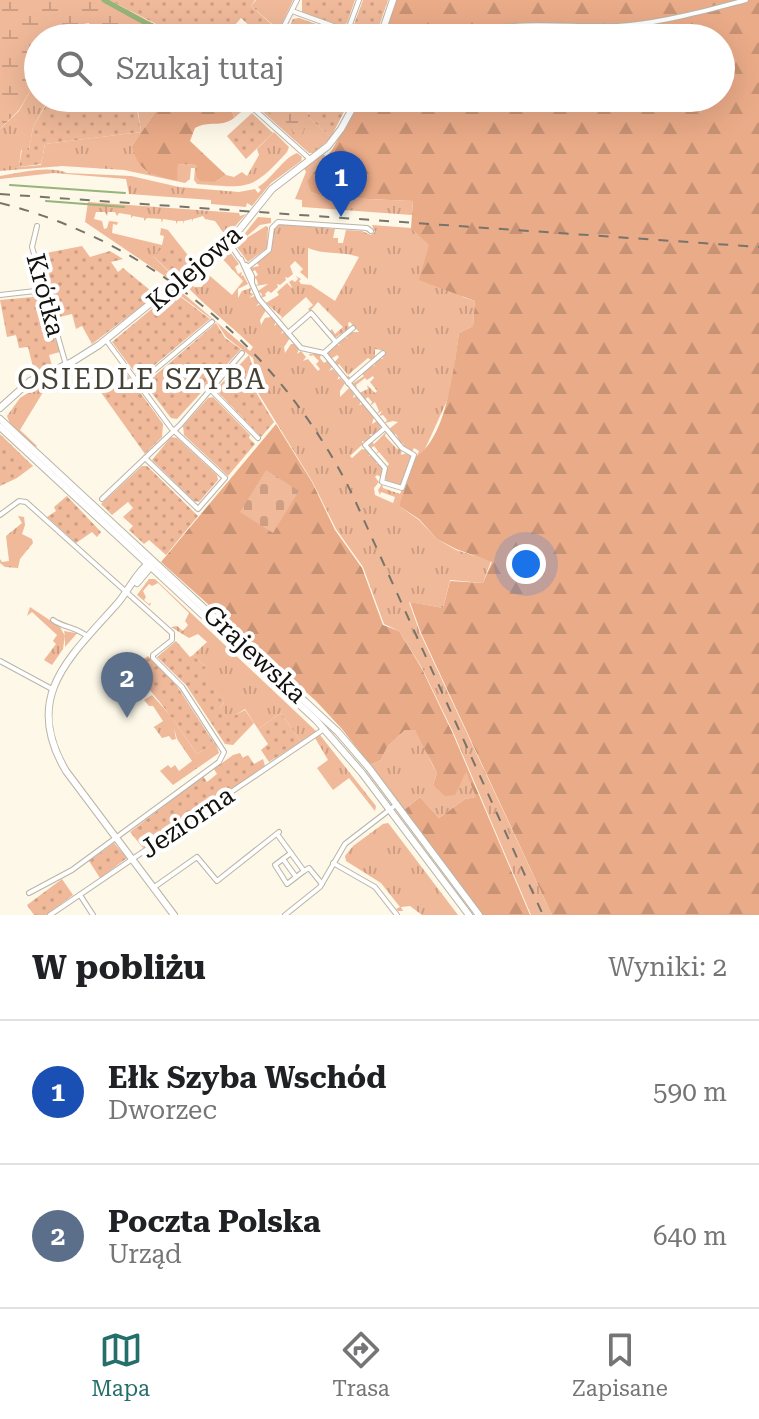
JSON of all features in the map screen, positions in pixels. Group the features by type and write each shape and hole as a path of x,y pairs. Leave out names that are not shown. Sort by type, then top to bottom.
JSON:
{"main road":[{"path":"385,24 393,0"},
{"name":"Kolejowa","path":"1,407 30,381 66,365 106,340 228,241 272,189 335,138 350,112"},
{"name":"Grajewska","path":"0,419 324,729 390,809 469,915"},
{"name":"Grajewska","path":"0,427 338,732 397,804 479,915"},
{"path":"151,563 63,666 52,689 48,717 53,748 70,778 174,915"}],"street":[{"path":"285,24 297,0"},
{"path":"350,24 359,0"},
{"path":"635,24 746,0"},
{"path":"292,11 328,24"},
{"path":"257,112 311,160"},
{"path":"248,267 269,250 272,227 278,222 367,228 371,231"},
{"name":"Krótka","path":"37,226 31,244 66,365"},
{"path":"228,241 248,267 252,285"},
{"path":"241,259 259,299 301,348 324,353 402,448 414,455 402,488 382,482 385,468 365,445 385,428"},
{"path":"0,295 44,290"},
{"path":"288,333 311,313 336,342"},
{"path":"138,384 212,322"},
{"path":"324,353 353,328"},
{"path":"106,340 174,430 225,478 198,509 145,458"},
{"path":"102,499 174,430 242,353"},
{"path":"348,383 383,353"},
{"path":"211,390 258,438"},
{"path":"0,515 19,501 24,501 130,590 173,634 172,640 153,658 182,687 221,744 223,755 219,762 64,876 29,893"},
{"path":"53,620 60,625 79,629 88,637"},
{"path":"0,661 52,689"},
{"name":"Jeziorna","path":"50,915 324,729"},
{"path":"285,915 322,884 345,844 397,804"},
{"path":"153,888 197,857 217,881 278,833 304,871"},
{"path":"291,853 275,865 287,884 309,868 322,884"},
{"path":"283,859 296,877"},
{"path":"333,863 375,887 397,915"},
{"path":"80,895 93,915"}],"green space":[{"path":"0,0 109,0 155,24 24,24 24,101 0,129"},
{"path":"109,0 255,0 251,6 271,24 248,24 241,18 236,24 156,24"},
{"path":"256,0 293,0 282,24 272,24 251,6"},
{"path":"302,0 355,0 345,24 335,24 302,12"},
{"path":"363,0 388,0 380,24 354,24"},
{"path":"396,0 759,0 759,915 552,915 421,633 410,602 443,608 450,581 483,583 492,562 437,539 419,519 399,506 416,457 427,447 442,418 459,333 473,326 475,301 419,280 429,245 411,228 413,201 324,197 311,192 307,181 332,150 353,112 735,112 735,24 388,24"},
{"path":"299,18 316,24 291,24 293,19"},
{"path":"24,102 24,112 41,112 33,127 29,150 21,150 19,167 41,165 45,144 141,132 138,112 155,112 132,146 176,181 178,164 197,165 215,182 226,175 234,177 242,172 247,176 259,155 257,149 274,132 289,147 265,174 239,186 197,184 194,180 195,168 191,168 190,179 185,183 124,170 62,166 0,171 0,129"},
{"path":"42,112 137,112 141,132 45,144 41,164 19,167 22,149 29,150 33,127"},
{"path":"155,112 232,112 234,118 229,121 195,128 190,141 226,175 215,182 200,181 196,176 197,165 178,164 177,181 154,174 138,162 132,146"},
{"path":"263,112 309,112 307,116 331,137 315,153 309,153"},
{"path":"268,112 300,112 304,130 299,139 287,123"},
{"path":"309,112 344,112 331,137 307,116"},
{"path":"252,113 273,133 246,159 227,136"},
{"path":"297,153 302,157 301,161 271,183 252,206 247,203 246,207 211,204 211,200 129,194 126,179 54,173 0,179 0,176 34,170 51,170 131,176 179,187 239,192 255,189 258,193 261,190 258,187"},
{"path":"323,154 327,157 308,181 311,192 324,197 413,201 412,215 302,207 302,200 295,199 306,172 304,168"},
{"path":"88,202 239,213 240,216 246,214 229,233 223,232 215,221 203,216 193,219 193,222 192,219 176,224 176,221 163,219 162,223 161,219 147,218 144,221 144,218 131,218 131,215 119,213 117,216 115,212 108,212 107,216 105,212 96,212 94,219 102,221 104,229 109,221 118,222 117,225 113,224 112,233 162,245 164,236 160,235 161,228 168,230 194,263 180,276 177,273 191,262 153,256 176,279 172,281 85,222"},
{"path":"258,217 271,218 271,223 260,225 240,242 266,226 267,248 248,262 233,242 242,237"},
{"path":"279,224 335,229 333,238 338,238 338,243 343,243 346,230 371,235 375,232 372,225 411,228 429,244 463,297 475,301 473,326 459,333 451,392 399,506 419,520 437,539 456,550 491,561 483,583 450,580 443,608 409,602 420,633 552,915 531,915 454,734 422,668 399,631 384,624 363,567 336,529 312,481 249,378 256,372 253,358 226,337 217,323 174,291 177,288 250,351 253,347 184,283 202,287 204,282 199,271 202,269 232,295 243,281 218,254 227,248 239,264 235,267 238,274 242,272 241,276 248,284 238,289 238,298 242,291 251,288 250,293 254,294 249,298 255,296 259,303 256,306 261,304 266,310 260,320 261,325 265,318 271,317 276,322 274,326 277,324 283,330 281,334 284,332 290,338 284,347 285,353 291,344 295,344 299,349 297,354 301,351 306,357 303,361 308,359 318,371 320,369 316,364 319,361 309,354 321,354 324,363 327,361 332,367 329,371 333,369 339,376 337,380 340,378 345,383 340,397 349,388 354,394 353,398 356,396 361,402 359,405 363,404 374,417 372,424 377,421 381,425 380,430 370,434 371,437 362,441 363,444 350,456 352,458 362,449 371,454 369,456 383,470 381,477 375,477 379,482 374,488 375,495 393,503 395,497 381,492 380,495 378,490 382,484 383,488 400,494 419,451 414,448 412,452 404,447 389,429 398,422 385,423 387,420 383,415 379,416 382,411 376,414 379,411 375,402 370,406 372,402 368,397 364,400 359,393 368,389 367,385 375,393 377,391 370,382 373,376 367,380 365,378 356,385 357,388 352,384 364,376 362,374 372,365 375,366 373,363 383,359 386,351 375,349 375,357 371,360 368,358 348,375 339,364 336,366 334,363 339,357 337,355 331,359 327,353 337,344 340,346 338,343 345,337 348,339 346,336 351,332 359,332 350,322 349,328 335,338 329,332 332,329 335,334 343,327 318,302 310,311 308,309 313,305 306,297 280,320 282,317 266,303 279,295 277,292 287,283 293,289 289,282 295,282 298,279 296,276 301,279 301,284 311,285 335,301 359,257 308,248 308,279 295,261 290,266 293,274 261,298 262,294 258,291 268,284 255,286 258,284 254,277 258,275 250,268 259,266 257,263 271,251 274,229"},
{"path":"174,239 191,262 174,276 153,256"},
{"path":"82,246 90,257 110,251 123,259 111,262 118,272 123,268 156,295 92,344 82,326 76,329 72,314 55,318 36,255"},
{"path":"173,291 210,319 139,378 112,342"},
{"path":"32,294 40,294 47,305 60,352 49,355 52,366 34,371 28,347 19,348 16,335 7,337 0,300 33,297"},
{"path":"216,323 225,338 241,349 177,419 171,418 145,384"},
{"path":"249,355 254,371 248,379 274,422 261,437 218,392 218,387"},
{"path":"126,373 163,424 162,437 145,454 100,391"},
{"path":"47,381 20,430 35,447 10,424 7,416 20,398"},
{"path":"213,397 255,444 228,476 184,435 183,426 208,398"},
{"path":"276,424 312,482 335,530 362,568 383,625 399,631 422,669 530,915 483,915 404,810 420,797 439,818 465,799 476,797 466,772 455,795 445,796 433,785 437,773 415,730 405,730 387,747 381,760 370,765 316,701 161,562"},
{"path":"386,432 385,436 397,449 402,450 401,455 407,453 412,456 400,486 386,481 389,464 379,452 376,454 378,451 374,446 371,448 369,445"},
{"path":"0,434 33,466 0,486"},
{"path":"171,437 177,438 217,475 218,480 199,502 194,501 152,460"},
{"path":"142,466 147,466 198,516 166,555 149,540 144,544 129,530 133,526 123,517 133,508 128,502 112,515 101,504"},
{"path":"266,470 299,491 273,533 240,512"},
{"path":"67,496 101,532 97,537 92,532 76,543 47,517"},
{"path":"18,516 24,517 22,534 32,539 33,543 20,559 18,568 5,567 0,559 2,562 9,561 6,536 22,523"},
{"path":"149,579 155,579 317,732 301,742 281,713 258,729 245,709 228,720 220,707 224,703 201,671 205,666 193,655 207,642 198,634 189,638 171,627 177,626 183,631 188,625 185,621 189,613 158,583 149,584 143,591 144,600 149,604 151,602 150,606 137,595"},
{"path":"30,607 60,627 65,636 63,649 52,665 44,660 56,644 53,641 57,635 32,612 27,616"},
{"path":"64,631 79,631 65,647"},
{"path":"176,641 190,657 193,655 206,667 202,671 224,703 220,707 228,719 245,710 254,723 233,745 225,744 186,685 157,657"},
{"path":"148,656 175,683 214,743 197,754 151,691 133,672 137,663"},
{"path":"152,695 197,754 215,742 219,753 173,785 160,771 168,765 171,768 175,765 179,771 192,761 177,739 174,728 176,739 172,740 169,736 162,738 154,727 163,721 153,706 144,700"},
{"path":"281,713 301,742 269,762 261,750 268,744 258,729"},
{"path":"406,729 415,730 437,773 433,785 437,788 466,771 477,797 465,799 439,818 420,797 404,810 370,765 381,760 387,747"},
{"path":"320,735 376,806 375,811 349,778 333,790 317,768 328,760 315,738"},
{"path":"240,753 243,758 248,755 254,764 263,759 265,766 232,789 225,788 226,793 143,848 130,832 203,776 207,782 217,774 214,769"},
{"path":"388,823 458,915 422,915 410,906 401,907 403,911 398,911 396,909 400,907 381,883 346,861 345,856 353,846"},
{"path":"114,843 127,858 100,878 89,861"},
{"path":"62,879 73,895 46,915 34,915 27,905"}],"waterway":[{"path":"104,0 148,24"},
{"path":"10,185 125,193"},
{"path":"46,201 124,207"}],"railway":[{"path":"0,194 759,247"},
{"path":"0,203 56,221 110,245 161,275 208,310 251,351 290,396 324,444 353,496 543,915"}],"place":[{"name":"Ełk Szyba Wschód","path":"341,217"},
{"name":"Poczta Polska","path":"127,718"}],"district":[{"name":"OSIEDLE SZYBA","path":"142,379"}]}
